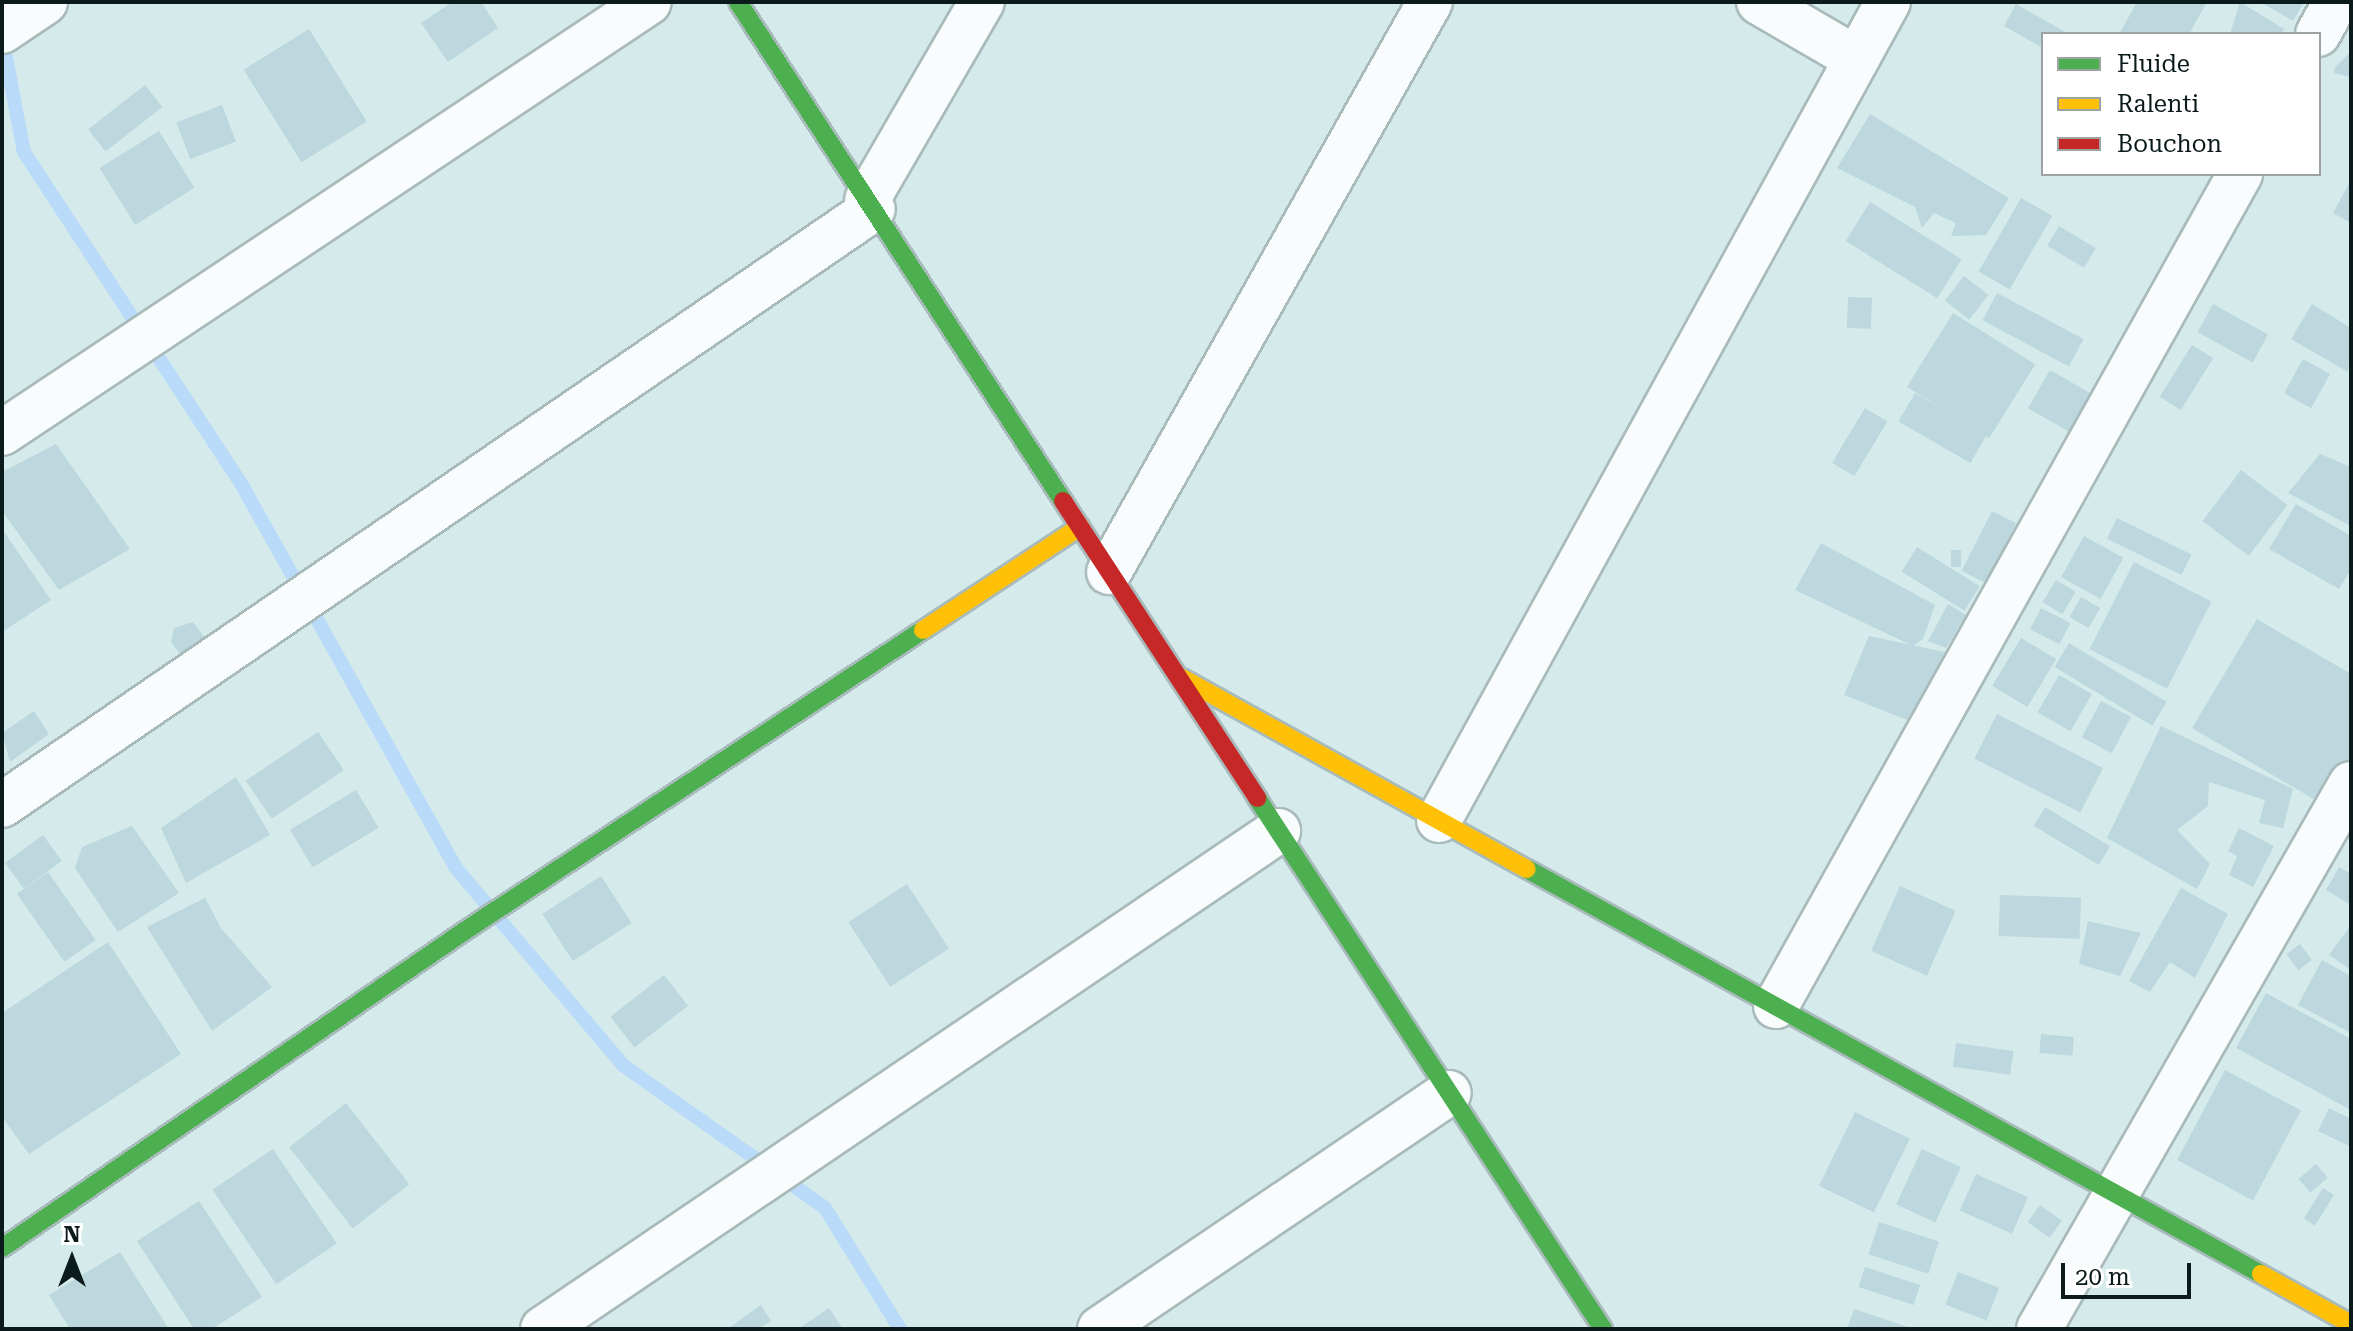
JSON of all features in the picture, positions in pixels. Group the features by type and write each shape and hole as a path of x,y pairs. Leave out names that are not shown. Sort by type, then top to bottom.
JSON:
{"street":[{"path":"2,31 45,2"},
{"path":"2,433 649,2"},
{"path":"738,2 1603,1329"},
{"path":"2,805 870,205 982,2"},
{"path":"1109,572 1430,2"},
{"path":"1759,2 1857,59"},
{"path":"1439,820 1888,2"},
{"path":"2319,32 2336,2"},
{"path":"1776,1006 2239,176"},
{"path":"2,1248 484,918 1080,527"},
{"path":"1177,675 2351,1324"},
{"path":"2039,1329 2351,784"},
{"path":"543,1329 1278,831"},
{"path":"1100,1329 1449,1093"}],"building":[{"path":"452,2 481,2 498,28 448,62 421,23"},
{"path":"2137,2 2207,2 2190,32 2120,32"},
{"path":"2240,2 2284,29 2283,32 2231,32"},
{"path":"2260,2 2304,2 2293,21"},
{"path":"2016,4 2065,32 2041,32 2041,47 2004,26"},
{"path":"309,29 367,121 301,162 244,70"},
{"path":"2351,52 2351,77 2334,73 2335,67"},
{"path":"145,85 162,107 106,151 88,129"},
{"path":"222,105 236,141 190,159 176,123"},
{"path":"1870,114 2009,198 1986,235 1951,236 1956,223 1934,213 1922,228 1915,207 1837,168"},
{"path":"159,131 195,188 135,225 100,168"},
{"path":"2351,180 2351,223 2333,213"},
{"path":"2021,198 2052,216 2010,290 1978,272"},
{"path":"1870,202 1962,259 1937,298 1846,241"},
{"path":"2059,226 2096,248 2084,268 2047,246"},
{"path":"1964,276 1988,295 1969,320 1945,300"},
{"path":"1997,293 2084,339 2069,366 1982,320"},
{"path":"1848,297 1872,298 1871,329 1847,328"},
{"path":"2213,304 2268,335 2253,363 2197,332"},
{"path":"2312,304 2351,328 2348,372 2291,339"},
{"path":"1953,313 2035,364 1989,438 1907,387"},
{"path":"2192,345 2213,358 2181,410 2160,397"},
{"path":"2303,359 2330,374 2311,408 2284,393"},
{"path":"2050,370 2093,395 2071,433 2028,408"},
{"path":"1915,393 1987,434 1970,463 1898,422"},
{"path":"1865,408 1887,421 1854,476 1832,463"},
{"path":"56,444 130,549 59,590 2,511 2,472"},
{"path":"2320,454 2351,467 2351,526 2288,493"},
{"path":"2241,470 2287,505 2249,556 2202,521"},
{"path":"2296,504 2351,536 2351,569 2339,589 2269,549"},
{"path":"1992,511 2016,523 1986,583 1962,571"},
{"path":"2117,518 2192,554 2182,575 2107,539"},
{"path":"2,529 51,600 2,632"},
{"path":"2084,536 2123,558 2101,599 2061,577"},
{"path":"1821,543 1935,605 1923,639 1913,646 1795,590"},
{"path":"1917,547 1980,586 1964,611 1902,572"},
{"path":"1951,550 1961,550 1961,567 1951,567"},
{"path":"2134,562 2212,601 2167,689 2090,649"},
{"path":"2056,580 2076,592 2062,614 2043,602"},
{"path":"2081,597 2100,608 2089,628 2070,617"},
{"path":"1948,604 1966,615 1946,648 1928,641"},
{"path":"2041,608 2070,623 2060,644 2030,629"},
{"path":"2257,619 2351,674 2351,760 2324,805 2192,728"},
{"path":"193,622 207,641 186,662 171,642 174,628"},
{"path":"1869,636 1944,652 1925,727 1844,695"},
{"path":"2021,638 2056,659 2027,707 1992,686"},
{"path":"2069,643 2167,702 2152,726 2055,667"},
{"path":"2059,675 2092,694 2070,731 2038,712"},
{"path":"2101,701 2131,717 2112,753 2082,737"},
{"path":"34,711 49,734 10,762 2,733"},
{"path":"1997,714 2103,768 2080,813 1974,759"},
{"path":"2161,726 2293,789 2283,828 2259,823 2265,800 2209,782 2208,806 2177,830 2210,864 2197,889 2107,838"},
{"path":"318,732 344,770 272,819 246,781"},
{"path":"236,777 270,835 186,883 161,828"},
{"path":"356,790 379,828 313,867 290,830"},
{"path":"2045,807 2110,846 2099,865 2034,826"},
{"path":"132,826 179,893 118,932 75,868 82,847"},
{"path":"2239,828 2274,846 2253,887 2229,875 2237,856 2228,851"},
{"path":"43,835 62,861 24,889 5,863"},
{"path":"2339,867 2351,874 2351,905 2326,890"},
{"path":"48,872 96,940 64,962 17,894"},
{"path":"601,876 631,923 573,961 542,914"},
{"path":"907,884 949,949 890,987 848,922"},
{"path":"1900,886 1956,911 1927,976 1871,951"},
{"path":"2181,888 2228,914 2195,978 2170,962 2150,992 2129,981"},
{"path":"2000,895 2081,898 2080,939 1999,936"},
{"path":"205,898 221,928 272,987 212,1031 147,927"},
{"path":"2088,921 2141,933 2120,976 2079,964"},
{"path":"2351,925 2351,970 2329,955"},
{"path":"108,942 181,1054 29,1154 2,1117 2,1013"},
{"path":"2300,944 2312,960 2298,970 2286,954"},
{"path":"2322,960 2351,976 2351,1033 2298,1005"},
{"path":"664,975 688,1006 634,1048 610,1017"},
{"path":"2266,993 2351,1039 2351,1110 2236,1048"},
{"path":"2041,1034 2074,1037 2072,1056 2039,1053"},
{"path":"1956,1043 2013,1051 2010,1075 1953,1067"},
{"path":"2225,1070 2301,1110 2253,1200 2177,1160"},
{"path":"346,1103 409,1184 353,1228 289,1147"},
{"path":"2329,1108 2351,1119 2351,1147 2318,1131"},
{"path":"1855,1112 1910,1139 1874,1212 1819,1186"},
{"path":"273,1149 337,1244 276,1284 212,1190"},
{"path":"1922,1149 1961,1167 1935,1222 1896,1204"},
{"path":"2316,1164 2328,1178 2310,1193 2299,1179"},
{"path":"1976,1174 2028,1197 2012,1234 1960,1211"},
{"path":"2323,1188 2334,1195 2315,1225 2304,1219"},
{"path":"199,1201 262,1297 212,1329 194,1329 137,1241"},
{"path":"2040,1205 2062,1221 2049,1238 2028,1222"},
{"path":"1879,1222 1939,1241 1928,1274 1868,1254"},
{"path":"120,1252 169,1329 70,1329 49,1295"},
{"path":"1865,1267 1920,1285 1914,1305 1859,1287"},
{"path":"1958,1272 1999,1288 1987,1320 1945,1305"},
{"path":"761,1305 771,1321 758,1329 727,1329"},
{"path":"829,1308 843,1329 798,1329"},
{"path":"1854,1309 1911,1328 1911,1329 1847,1329"}],"waterway":[{"path":"2,36 24,152 243,487 455,867 624,1066 825,1208 900,1329"}],"traffic: fast":[{"path":"738,2 1063,501"},
{"path":"2,1248 466,930 923,630"},
{"path":"1257,798 1603,1329"},
{"path":"1527,869 2261,1274"}],"traffic: slow":[{"path":"923,630 1080,527"},
{"path":"1182,678 1527,869"},
{"path":"2261,1274 2351,1324"}],"traffic: jam":[{"path":"1063,501 1257,798"}]}
